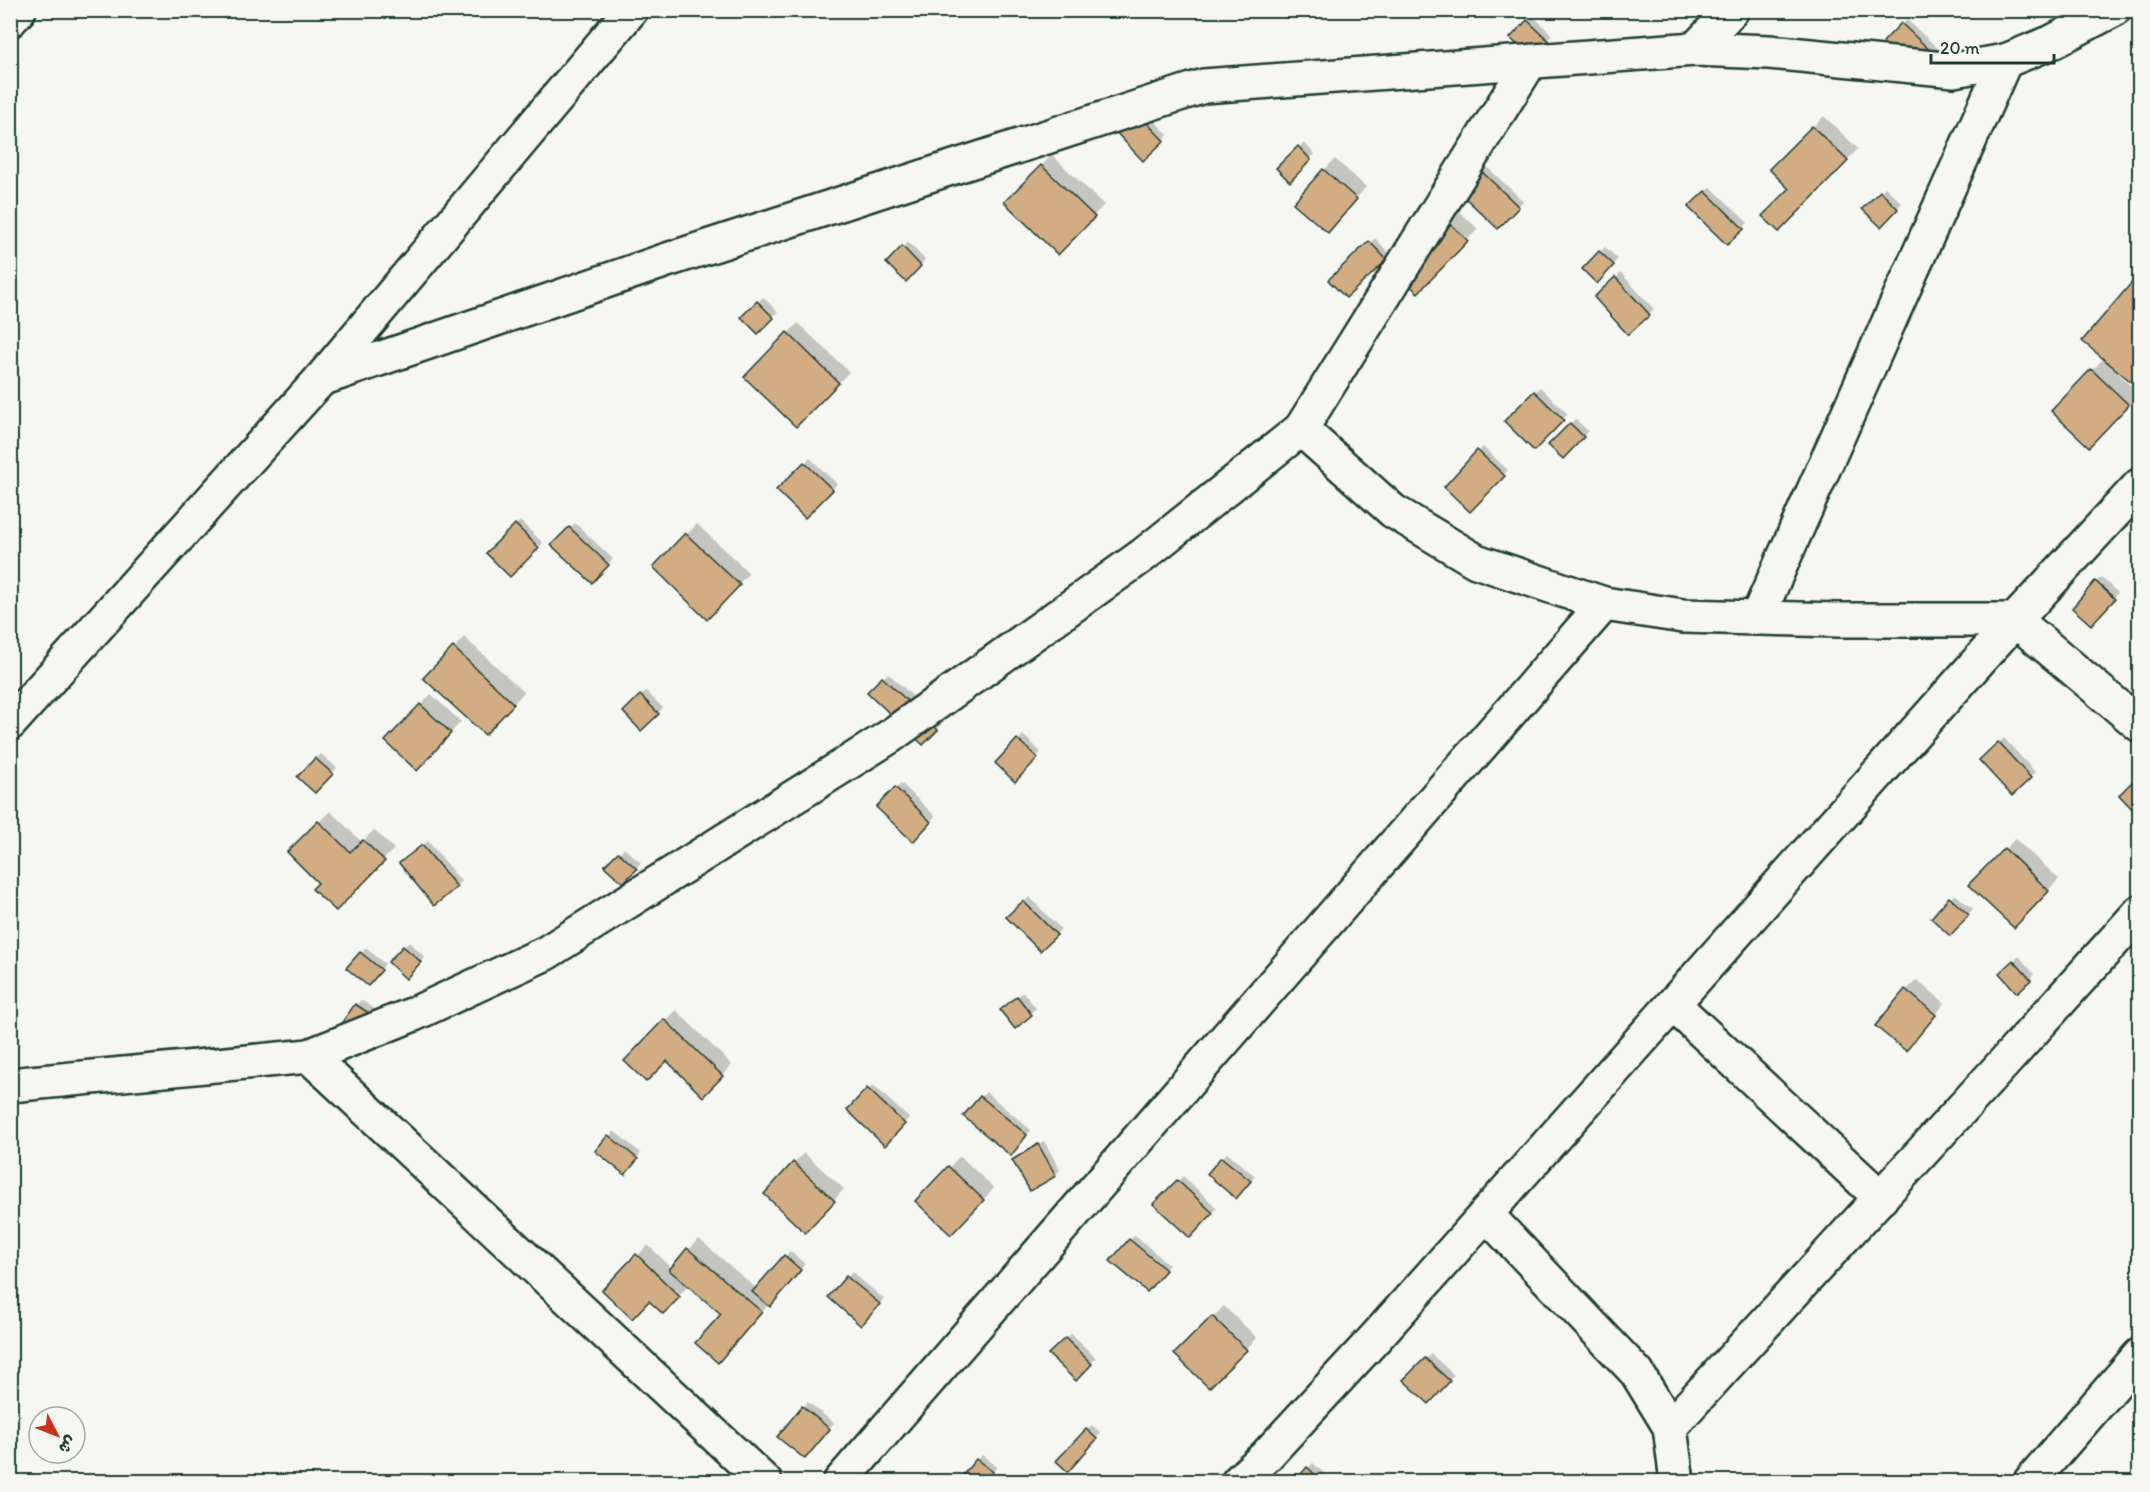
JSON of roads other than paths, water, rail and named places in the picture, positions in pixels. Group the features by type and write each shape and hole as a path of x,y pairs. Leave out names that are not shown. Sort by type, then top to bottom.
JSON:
{"street":[{"path":"10,20 19,10"},
{"path":"10,723 321,379 631,10"},
{"path":"1695,49 1732,10"},
{"path":"321,379 667,260 1204,86 1695,49 1768,52 1954,70 2005,61 2052,42 2113,10"},
{"path":"1756,618 2005,61"},
{"path":"10,1085 309,1056 414,1014 546,953 889,737 1142,556 1301,429 1530,62"},
{"path":"1301,429 1393,511 1476,561 1604,604 1683,616 1838,620 2014,620 2139,725"},
{"path":"1238,1482 1282,1438 1486,1214 2014,620 2139,485"},
{"path":"840,1482 1604,604"},
{"path":"1670,1427 1881,1198 2139,912"},
{"path":"1673,1004 1881,1198"},
{"path":"309,1056 765,1482"},
{"path":"1486,1214 1637,1373 1670,1427 1677,1482"},
{"path":"2030,1482 2139,1355"}]}
